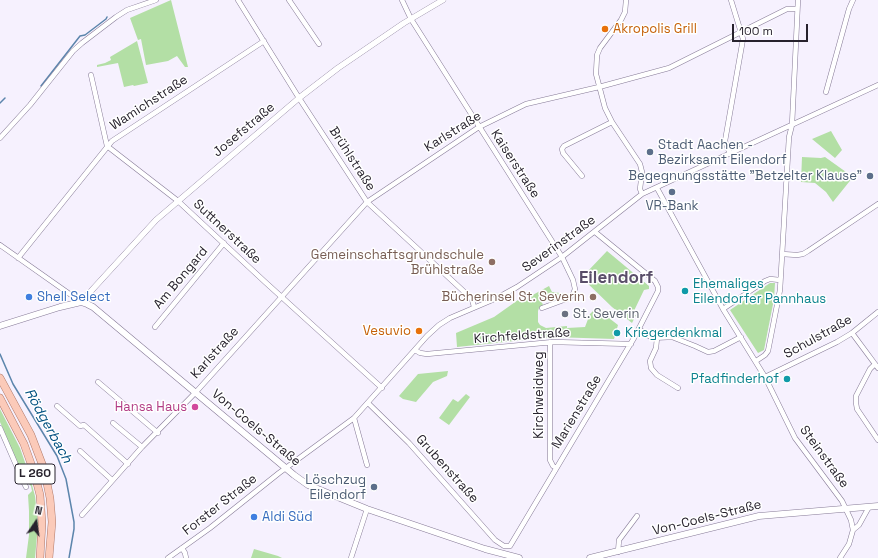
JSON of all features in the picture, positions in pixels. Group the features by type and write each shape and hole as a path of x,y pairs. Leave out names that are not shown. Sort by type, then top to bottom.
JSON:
{"main road":[{"path":"0,326 32,315 81,302"},
{"name":"Von-Coels-Straße","path":"81,302 93,307 308,485 367,508 485,549 519,558"},
{"name":"L 260","path":"0,378 31,435 44,469 50,498 52,522 49,558"},
{"name":"L 260","path":"0,398 24,444 40,495 42,523 40,558"},
{"name":"Von-Coels-Straße","path":"590,558 758,516 878,506"}],"street":[{"path":"0,138 30,105 73,51 82,43 116,17 128,10 156,0"},
{"name":"Brühlstraße","path":"238,0 299,98 367,202 472,299 474,308"},
{"path":"289,0 319,44"},
{"name":"Kaiserstraße","path":"402,0 411,19 478,127 562,257 573,280 575,289 569,298 542,308"},
{"name":"Josefstraße","path":"81,302 156,220 299,98 338,68 411,19 443,0"},
{"path":"626,0 625,12 621,20 600,48 597,55 596,74 599,87 612,122 640,164 642,172 640,189 642,194"},
{"path":"730,154 725,141 743,39 731,0"},
{"path":"756,361 765,356 768,351 779,299 789,145 792,125 798,0"},
{"path":"826,92 849,9 853,0"},
{"name":"Karlstraße","path":"82,515 142,447 158,433 196,392 367,202 478,127 526,104 599,87 669,68 742,33 787,9 797,9"},
{"name":"Wamichstraße","path":"18,258 112,140 264,41"},
{"path":"91,75 107,146"},
{"name":"Severinstraße","path":"286,468 354,418 427,336 439,325 450,318 497,298 516,287 562,257 642,194 878,85"},
{"path":"582,176 563,153 562,149 564,146 612,122"},
{"name":"Suttnerstraße","path":"107,146 178,201 382,388"},
{"name":"Steinstraße","path":"657,188 723,309 766,377 795,438 842,501 853,530"},
{"path":"782,254 797,255 808,252 878,204"},
{"name":"Marienstraße","path":"510,546 631,344 656,295 658,287 655,281 595,232"},
{"name":"Am Bongard","path":"155,326 224,243"},
{"path":"0,245 81,302"},
{"path":"723,309 765,281 770,279 780,280"},
{"name":"Schulstraße","path":"766,377 837,342 852,333 878,312"},
{"path":"639,330 648,337 672,337 708,352 725,346 741,337"},
{"path":"852,333 877,366 870,369 856,396 856,403 857,409 878,440"},
{"path":"657,338 656,348 650,361 651,368 657,375 678,388"},
{"name":"Kirchfeldstraße","path":"415,350 420,353 427,354 550,342 631,344"},
{"name":"Kirchweidweg","path":"550,342 550,460 552,466 556,468"},
{"path":"98,382 158,433"},
{"name":"Grubenstraße","path":"368,403 409,443 495,540 504,546 510,546"},
{"path":"57,406 80,426 84,424 128,464"},
{"path":"354,418 367,465"},
{"path":"113,423 142,447"},
{"path":"0,428 26,488"},
{"path":"80,451 112,480"},
{"name":"Forster Straße","path":"168,558 210,528 286,468"},
{"path":"840,558 849,544 853,530 859,525 869,507"},
{"path":"351,558 367,508"},
{"path":"618,552 619,540 637,516"},
{"path":"182,548 186,558"}],"green space":[{"path":"171,0 188,67 185,67 177,56 168,61 146,65 141,39 138,40 130,18"},
{"path":"137,41 148,83 124,87 118,63 97,67 97,65 111,60 110,57"},
{"path":"831,131 842,150 835,158 812,139"},
{"path":"802,157 825,157 853,177 833,202 826,192 815,183 801,182"},
{"path":"607,251 649,286 649,289 644,290 632,315 636,315 632,323 612,307 583,279 587,272"},
{"path":"770,283 775,283 774,299 764,350 758,353 730,310"},
{"path":"549,286 552,292 568,294 561,300 552,302 548,297 541,300 543,305 538,311 538,322 540,325 546,328 567,326 567,328 585,327 590,314 596,308 618,325 614,339 553,337 457,347 456,333 494,317 518,300 520,302"},
{"path":"448,371 447,376 433,382 416,402 403,399 399,396 418,374"},
{"path":"466,394 470,397 449,425 439,418 453,399 458,402"},
{"path":"0,409 20,448 35,496 38,524 35,558 26,558 29,535 28,495 32,491 31,486 24,479 0,422"},
{"path":"254,549 278,556 282,558 251,558"}],"waterway":[{"name":"Rödgerbach","path":"41,86 80,36 85,35 107,17"},
{"name":"Rödgerbach","path":"0,103 5,98"},
{"name":"Rödgerbach","path":"0,354 13,384 57,456 66,479 74,522 69,558"}],"place":[{"name":"Akropolis Grill","path":"605,29"},
{"name":"Stadt Aachen - Bezirksamt Eilendorf","path":"650,152"},
{"name":"Begegnungsstätte \"Betzelter Klause\"","path":"870,176"},
{"name":"VR-Bank","path":"672,192"},
{"name":"Gemeinschaftsgrundschule Brühlstraße","path":"492,262"},
{"name":"Ehemaliges Eilendorfer Pannhaus","path":"685,291"},
{"name":"Shell Select","path":"29,297"},
{"name":"Bücherinsel St. Severin","path":"593,297"},
{"name":"St. Severin","path":"565,314"},
{"name":"Vesuvio","path":"419,331"},
{"name":"Kriegerdenkmal","path":"617,333"},
{"name":"Pfadfinderhof","path":"787,379"},
{"name":"Hansa Haus","path":"195,407"},
{"name":"Löschzug Eilendorf","path":"374,487"},
{"name":"Aldi Süd","path":"254,517"}],"district":[{"name":"Eilendorf","path":"616,278"}]}
